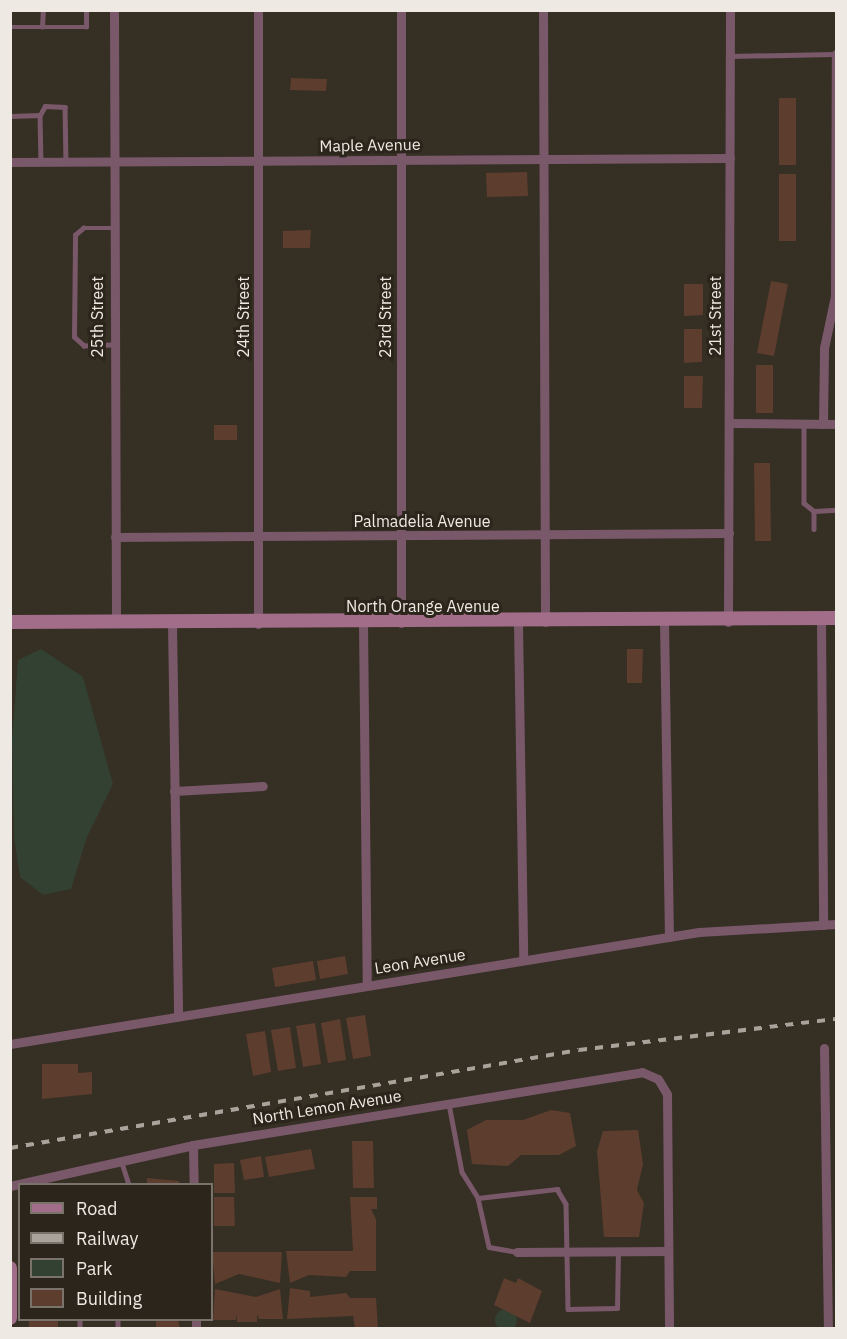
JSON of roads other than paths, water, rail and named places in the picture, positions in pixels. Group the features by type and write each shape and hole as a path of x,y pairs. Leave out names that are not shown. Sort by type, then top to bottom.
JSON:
{"street":[{"name":"25th Street","path":"114,10 112,345 116,623"},
{"name":"24th Street","path":"258,10 258,624"},
{"name":"23rd Street","path":"401,10 401,622"},
{"path":"543,10 545,622"},
{"name":"21st Street","path":"728,622 730,10"},
{"path":"823,424 824,348 836,296 835,54"},
{"name":"Maple Avenue","path":"10,162 730,158"},
{"path":"730,423 837,424"},
{"name":"Palmadelia Avenue","path":"115,537 729,533"},
{"path":"821,618 823,925"},
{"name":"North Orange Avenue","path":"10,621 258,624 728,622 837,618"},
{"path":"664,621 669,937"},
{"path":"363,623 368,985"},
{"path":"518,623 523,960"},
{"path":"172,624 178,1016"},
{"path":"174,791 263,786"},
{"name":"Leon Avenue","path":"10,1044 669,937 837,924"},
{"path":"824,1048 828,1329"},
{"name":"North Lemon Avenue","path":"23,1183 193,1145 642,1072 658,1079 667,1094 668,1251"},
{"path":"193,1145 194,1183"},
{"path":"518,1252 668,1251 669,1329"},
{"path":"10,1268 10,1318"}],"lane":[{"path":"42,27 43,10"},
{"path":"10,27 86,27 86,10"},
{"path":"730,56 835,54"},
{"path":"41,162 40,115 45,106 65,106 66,162"},
{"path":"10,116 40,115"},
{"path":"112,345 84,346 74,337 75,247 78,230 113,228"},
{"path":"804,424 804,503 814,511 837,510"},
{"path":"814,511 814,530"},
{"path":"448,1102 462,1172 478,1198 489,1247 518,1252"},
{"path":"121,1160 128,1183"},
{"path":"478,1198 555,1187 566,1204 568,1309 615,1309 618,1251"}],"railway":[{"path":"10,1148 579,1050 836,1019"}]}
